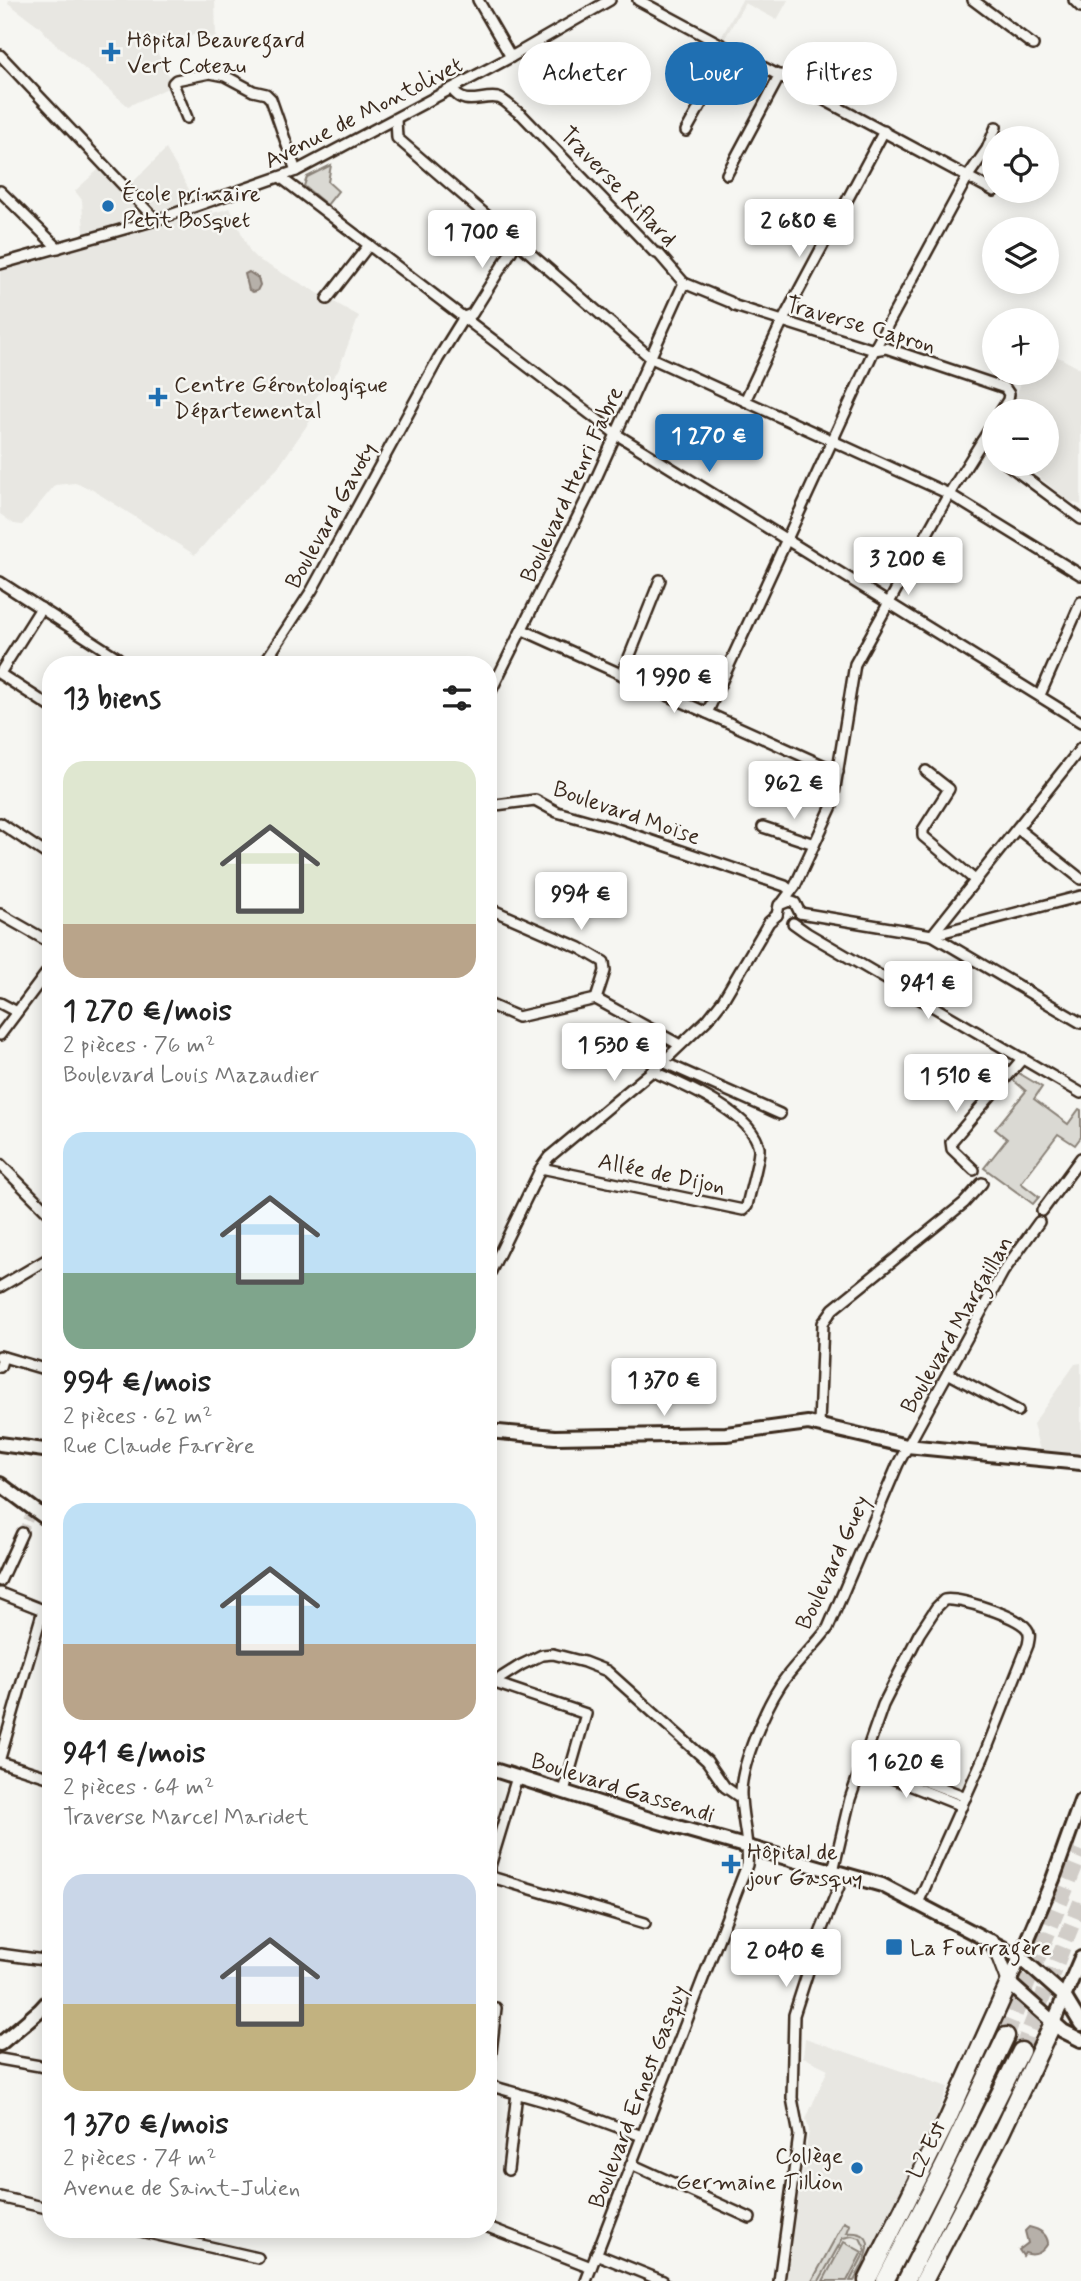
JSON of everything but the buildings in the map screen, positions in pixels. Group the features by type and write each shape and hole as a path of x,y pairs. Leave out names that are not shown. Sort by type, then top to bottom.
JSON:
{"highway":[{"path":"867,2281 947,2121 1009,1983"},
{"path":"924,2281 1000,2135 1053,2023"},
{"name":"L2 Est","path":"885,2281 1006,2036"},
{"name":"L2 Est","path":"906,2281 1021,2051"}],"street":[{"path":"478,0 511,57"},
{"name":"Avenue de Montolivet","path":"0,264 156,220 296,171 453,89 609,0"},
{"path":"638,0 719,42"},
{"path":"972,0 1033,44"},
{"path":"1074,0 1081,7"},
{"path":"0,55 156,220"},
{"path":"768,68 982,184"},
{"path":"187,118 173,83 176,80 210,73 225,76 253,91 266,94 271,99 296,171"},
{"path":"727,174 780,75"},
{"name":"Traverse Riflard","path":"453,89 457,96 470,101 497,98 521,114 654,252 659,254 684,284"},
{"path":"686,131 701,105"},
{"path":"397,119 397,138"},
{"path":"377,129 397,138 650,358 949,495 1081,575"},
{"path":"745,401 782,322 884,131"},
{"path":"707,713 874,351 968,176 982,156"},
{"path":"280,177 616,434 1081,722"},
{"path":"0,191 58,248"},
{"name":"Boulevard Gavoty","path":"269,656 312,590 438,359 464,317 472,314 517,242"},
{"path":"327,299 369,245"},
{"name":"Traverse Capron","path":"684,284 782,322 874,351 886,348 1005,388 1009,394 1008,399"},
{"name":"Boulevard Henri Fabre","path":"497,680 616,434 684,284"},
{"path":"982,441 888,601 855,664 832,806 795,886 777,910 777,915 783,923 793,923 1081,1093"},
{"path":"1026,476 1081,519"},
{"path":"622,675 660,580"},
{"path":"0,582 116,656"},
{"path":"1040,695 1077,623 1081,602"},
{"path":"41,608 0,673 42,701"},
{"path":"523,630 838,772"},
{"path":"932,935 973,878 1018,829 1081,748"},
{"path":"926,771 949,789 923,830 923,836 973,878"},
{"name":"Boulevard Moïse","path":"497,805 535,800 557,812 611,827 785,886 790,890"},
{"path":"0,823 42,851"},
{"path":"763,827 814,844"},
{"path":"1018,829 1081,879"},
{"path":"932,935 1081,896"},
{"path":"783,902 795,903 800,913"},
{"path":"497,912 580,948 604,962 606,971 596,999"},
{"path":"800,913 932,935 1081,1023"},
{"path":"793,923 800,913"},
{"path":"0,914 42,938"},
{"path":"497,1258 541,1168 549,1157 663,1062 708,1019 723,1000 753,946 777,915"},
{"path":"0,1035 42,979"},
{"path":"497,1008 518,1017 596,999 680,1045"},
{"path":"0,1003 17,1012"},
{"path":"974,1170 952,1149 951,1142 1023,1058"},
{"path":"663,1062 780,1114"},
{"name":"Allée de Dijon","path":"541,1168 743,1210 747,1206 759,1150 752,1135 735,1115 723,1106 652,1071"},
{"path":"1042,1211 1081,1158"},
{"path":"0,1164 42,1206"},
{"path":"819,1424 824,1323 833,1309 964,1203 982,1183"},
{"name":"Boulevard Margaillan","path":"907,1446 1003,1272 1039,1222"},
{"path":"0,1287 42,1262"},
{"path":"0,1367 2,1357 42,1368"},
{"path":"948,1373 1018,1411"},
{"path":"497,1432 555,1437 726,1434 808,1423 907,1446 1081,1463"},
{"path":"0,1444 42,1450"},
{"name":"Boulevard Guey","path":"746,1846 741,1798 742,1779 763,1719 780,1685 815,1647 828,1628 907,1446"},
{"path":"0,1484 32,1513 42,1515"},
{"path":"0,1581 22,1532"},
{"path":"0,1593 42,1610"},
{"path":"779,2281 799,2135 792,2098 794,2015 838,1873 850,1799 883,1705 936,1608 944,1600 951,1598 1020,1622 1030,1635 1003,1709 918,1903"},
{"path":"42,1613 0,1760 42,1775"},
{"path":"497,1679 542,1655 552,1654 607,1671 707,1761 725,1787 741,1798"},
{"path":"497,1685 586,1714 564,1791"},
{"path":"863,1762 964,1801"},
{"name":"Boulevard Gassendi","path":"497,1771 656,1821 874,1882 1020,1957 1064,1996 1081,2024"},
{"path":"497,1844 517,1777"},
{"path":"1009,1983 1053,1879 1081,1801"},
{"name":"Boulevard Ernest Gasquy","path":"586,2281 747,1865 746,1846"},
{"path":"497,1877 645,1923"},
{"path":"991,1941 1009,1983 1063,2031 1081,2040"},
{"path":"0,1954 42,1960"},
{"path":"1053,2023 1081,1958"},
{"path":"0,2045 42,2008"},
{"path":"0,2059 42,2066"},
{"path":"497,2087 561,2106 642,2136"},
{"path":"508,2170 517,2093"},
{"path":"631,2164 750,2218"},
{"path":"0,2197 42,2207"},
{"path":"497,2230 591,2267"},
{"path":"171,2238 258,2258"},
{"path":"596,2254 663,2281"}],"shaded area":[{"name":"Hôpital Beauregard Vert Coteau","path":"9,0 215,0 216,37 212,38 205,32 154,45 169,77 170,87 128,106 53,42 39,26 8,3"},
{"path":"742,0 788,0 777,20 745,3 725,38 722,36"},
{"name":"École primaire Petit Bosquet","path":"166,149 195,200 159,212 131,184"},
{"path":"331,165 328,182 338,191 327,205 304,186 307,177"},
{"name":"École primaire Petit Bosquet","path":"99,169 140,212 138,219 84,233 82,200 75,191"},
{"name":"Centre Gérontologique Départemental","path":"230,208 250,252 257,259 359,316 338,371 304,412 312,418 277,469 236,508 195,555 91,489 75,483 55,485 22,525 14,524 0,514 0,271 212,210 213,213"},
{"path":"249,272 258,278 260,285 257,291 249,290 245,274"},
{"path":"1059,357 1081,369 1081,505 1068,501 1038,476 1059,476 1059,399 1015,399 1020,385 1059,385"},
{"path":"1017,1072 1042,1087 1034,1099 1068,1124 1079,1109 1081,1110 1081,1137 1075,1145 1058,1134 1021,1183 1039,1197 1033,1204 984,1168 1007,1139 995,1129 1026,1091 1012,1079"},
{"path":"1081,1363 1081,1455 1040,1451 1033,1424 1075,1364"},
{"name":"Collège Germaine Tillion","path":"805,2038 948,2087 934,2123 858,2281 785,2281 809,2130 806,2119 828,2069 803,2057"},
{"path":"844,2222 850,2225 847,2233 865,2237 868,2243 868,2250 858,2274 854,2281 850,2281 866,2250 860,2238 852,2236 843,2238 819,2281 812,2281"},
{"path":"1029,2227 1042,2232 1048,2243 1038,2253 1025,2253 1023,2256 1019,2250 1028,2243 1025,2231"},
{"path":"844,2242 862,2252 847,2281 823,2281"}],"tunnel":[{"path":"22,1533 30,1516"},
{"path":"1006,2036 1081,1851"},
{"path":"1021,2051 1081,1902"}],"place":[{"name":"Hôpital Beauregard Vert Coteau","path":"111,52"},
{"name":"École primaire Petit Bosquet","path":"108,206"},
{"name":"Centre Gérontologique Départemental","path":"158,397"},
{"name":"Hôpital de jour Gasquy","path":"731,1864"},
{"name":"La Fourragère","path":"894,1947"},
{"name":"Collège Germaine Tillion","path":"857,2168"}]}
